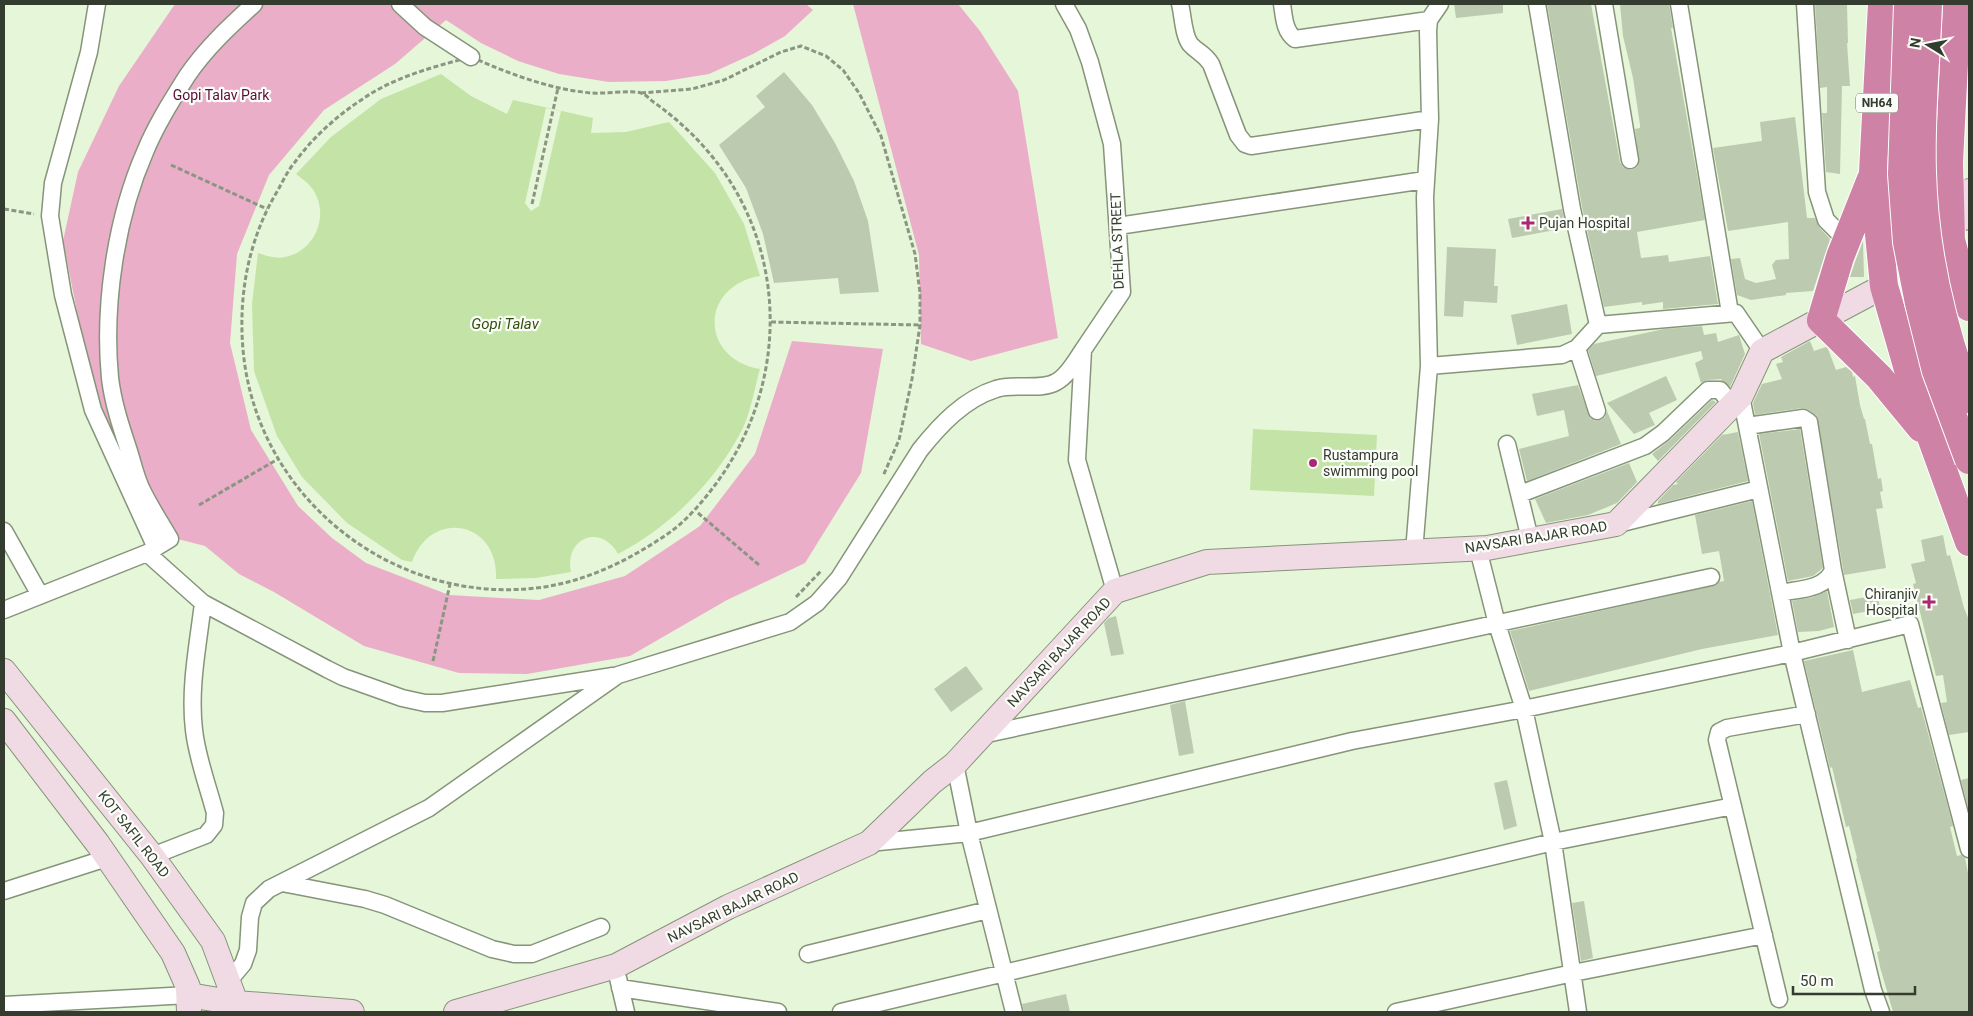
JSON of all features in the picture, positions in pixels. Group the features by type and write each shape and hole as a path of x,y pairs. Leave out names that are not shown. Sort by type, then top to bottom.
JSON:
{"highway":[{"name":"NH64","path":"1882,4 1873,172 1884,286"},
{"path":"1908,4 1902,174 1907,242 1919,303 1936,371 1969,460"},
{"path":"1928,4 1922,171 1928,236 1942,309 1956,364 1969,399"},
{"path":"1957,4 1952,110 1960,197 1951,240 1962,247"},
{"path":"1876,109 1952,110"},
{"path":"1873,172 1848,241 1840,257 1821,320 1879,377 1933,442"},
{"path":"1877,210 1960,197"},
{"path":"1962,247 1884,286 1914,390 1969,542"},
{"path":"1962,247 1969,307"}],"main road":[{"path":"1880,246 1960,197"},
{"path":"1762,351 1884,286"},
{"name":"NAVSARI BAJAR ROAD","path":"456,1012 618,977 728,907 869,843 932,782 955,764 1115,591 1207,562 1478,549 1616,524 1737,401 1762,351"},
{"name":"KOT SAFIL ROAD","path":"4,671 152,856 213,941 233,999"},
{"path":"4,721 107,858 173,953 183,972 189,1004 233,999 352,1012"}],"street":[{"path":"97,4 89,52 53,183 50,216 63,295 93,410 152,551 203,603 343,677 402,698 425,703 442,703 618,676"},
{"path":"4,610 152,551 170,539 141,490 117,414 110,378 110,294 117,247 130,190 145,151 162,119 188,75 216,39 254,4"},
{"path":"400,4 424,27 471,57"},
{"name":"DEHLA STREET","path":"618,676 790,622 817,603 839,578 920,450 934,432 974,398 998,388 1047,385 1056,382 1064,375 1083,350 1122,292 1112,144 1090,62 1078,29 1064,4"},
{"path":"1180,4 1188,39 1191,45 1205,55 1210,64 1238,135 1245,144 1251,146 1430,119"},
{"path":"1282,4 1286,26 1290,35 1295,39 1430,20"},
{"path":"1414,552 1429,366 1425,180 1430,119 1428,31 1430,20 1440,4"},
{"path":"1537,4 1572,209 1598,325"},
{"path":"1604,4 1630,160"},
{"path":"1680,4 1730,313"},
{"path":"1805,4 1817,192 1826,220 1848,241"},
{"path":"1118,226 1425,180"},
{"path":"1429,366 1562,355 1577,348 1598,325 1730,313 1736,313 1762,351"},
{"path":"1577,348 1597,410"},
{"path":"1083,350 1077,460 1115,591"},
{"path":"1520,494 1645,446 1658,437 1708,390 1720,390 1737,401 1747,426 1792,653 1873,990 1881,1012"},
{"path":"1747,426 1803,418 1808,422 1833,570 1848,640"},
{"path":"1507,444 1530,539"},
{"path":"1616,524 1759,489"},
{"path":"4,530 40,595"},
{"path":"1478,549 1497,624 1524,709 1553,842 1578,1012"},
{"path":"1780,593 1818,585 1830,576 1833,570"},
{"path":"982,735 1711,577"},
{"path":"152,856 206,835 214,825 215,813 194,733 192,715 192,698 203,603"},
{"path":"869,843 969,833 1352,741 1524,709 1792,653 1910,624 1969,849"},
{"path":"233,999 248,950 250,917 254,903 269,889 429,808 618,676"},
{"path":"1779,1000 1717,740 1719,732 1726,728 1807,714"},
{"path":"955,764 969,833 1014,1012"},
{"path":"841,1012 1553,842 1733,806"},
{"path":"4,891 107,858"},
{"path":"282,882 385,905 492,949 514,954 532,954 601,928"},
{"path":"808,954 988,910"},
{"path":"1396,1012 1573,973 1764,935"},
{"path":"626,1012 618,977 778,1012"},
{"path":"4,1005 189,1004"}],"path":[{"path":"641,93 685,126 721,167 749,215 766,267 771,322 767,370 755,416 734,458 706,497 673,530 633,557 590,576 544,587 497,590 450,584 408,571 362,547 334,526 303,495 278,459 259,420 246,378 241,335 242,292 249,258 267,208 295,162 333,121 378,90 429,68 471,57 506,73 558,88 593,93 641,93 692,89 724,80 775,55 801,46 826,56 843,70 859,94 881,136 915,254 920,293 920,325 912,379 899,440 879,485"},
{"path":"532,204 558,88"},
{"path":"171,165 267,208"},
{"path":"4,210 50,216"},
{"path":"771,322 920,325"},
{"path":"199,505 278,459"},
{"path":"698,512 759,565"},
{"path":"794,598 828,565"},
{"path":"433,661 450,584"}],"green space":[{"name":"Gopi Talav Park","path":"175,4 806,4 813,10 785,36 753,54 709,74 666,81 609,82 559,74 518,61 481,43 446,20 395,64 324,110 269,175 237,254 230,343 251,430 298,506 332,538 366,563 449,595 539,600 625,576 700,526 755,454 792,341 883,349 861,473 805,563 727,600 630,656 527,674 459,673 364,646 274,592 239,574 205,546 150,532 94,397 63,241 78,172 119,86"},
{"path":"853,4 958,4 980,31 1018,91 1058,338 971,361 921,344 919,255"}],"water":[{"name":"Gopi Talav","path":"441,74 471,96 507,114 513,100 593,118 591,133 626,132 669,122 715,173 744,224 760,276 740,282 726,293 718,307 715,322 717,337 726,351 740,362 760,369 746,421 720,466 706,484 674,516 637,543 618,554 611,544 602,539 594,537 578,543 573,550 570,560 571,572 536,578 496,579 494,559 487,544 476,534 462,528 448,528 434,534 421,545 412,562 402,560 347,523 302,477 277,436 254,371 252,304 258,253 278,258 295,254 310,241 316,233 319,223 319,203 315,193 296,174 331,137 381,99"},
{"name":"Rustampura swimming pool","path":"1253,429 1377,435 1374,496 1250,490"}],"pier":[{"path":"546,108 561,111 539,206 531,211 525,203"}],"building":[{"path":"1454,4 1503,4 1503,13 1456,18"},
{"path":"1547,4 1591,4 1620,162 1623,167 1631,170 1637,167 1639,163 1635,129 1640,128 1640,125 1633,78 1623,36 1620,4 1669,4 1673,28 1671,28 1705,220 1637,232 1641,258 1668,255 1669,262 1710,256 1718,304 1663,309 1663,302 1642,305 1642,302 1604,307 1582,207"},
{"path":"1815,4 1847,4 1850,86 1842,86 1840,174 1826,172 1822,113 1827,113 1827,87 1820,88"},
{"path":"784,72 812,105 835,143 854,181 868,221 879,292 840,294 838,278 774,283 763,234 746,188 719,145 765,107 756,96"},
{"path":"1795,117 1807,218 1815,218 1819,227 1830,239 1813,291 1786,293 1786,295 1751,300 1737,295 1731,259 1740,258 1745,279 1756,283 1776,279 1772,265 1776,260 1789,259 1788,222 1728,231 1713,148 1762,141 1760,122"},
{"path":"1562,209 1566,228 1512,238 1508,219"},
{"path":"1863,241 1864,277 1850,277 1855,262"},
{"path":"1447,247 1496,249 1494,286 1498,286 1497,303 1464,301 1463,317 1444,316"},
{"path":"1567,304 1572,334 1517,345 1511,315"},
{"path":"1702,326 1704,335 1716,333 1718,342 1739,335 1745,354 1730,387 1722,379 1708,380 1701,383 1695,363 1703,359 1701,351 1596,376 1588,350 1594,344 1664,329"},
{"path":"1810,341 1814,351 1826,347 1828,349 1836,370 1846,367 1852,372 1853,377 1855,376 1860,405 1870,444 1872,444 1878,479 1881,478 1883,491 1880,492 1883,508 1876,509 1886,568 1844,575 1817,416 1809,410 1802,408 1755,415 1753,403 1762,384 1782,379 1776,364 1783,362 1781,357"},
{"path":"1666,376 1677,400 1649,413 1655,425 1634,434 1607,403"},
{"path":"1578,385 1590,418 1595,421 1600,420 1605,417 1607,411 1621,444 1527,481 1519,449 1569,436 1564,410 1537,416 1532,394"},
{"path":"1712,400 1716,402 1658,461 1652,454 1670,440"},
{"path":"1800,429 1823,568 1813,576 1788,581 1759,434"},
{"path":"1738,432 1748,481 1658,504 1658,501 1673,485 1678,484 1676,482 1722,435"},
{"path":"1629,463 1637,482 1617,503 1588,515 1546,523 1535,499"},
{"path":"1752,501 1778,635 1702,649 1529,691 1510,631 1717,585 1719,582 1724,581 1719,551 1702,554 1695,515"},
{"path":"1943,535 1947,556 1950,555 1969,620 1969,732 1949,735 1941,703 1947,702 1943,675 1936,676 1913,584 1916,583 1911,564 1925,561 1921,540"},
{"path":"1827,591 1834,627 1819,631 1798,632 1792,601 1813,597"},
{"path":"1878,595 1880,609 1853,614 1850,600"},
{"path":"1116,616 1124,654 1111,656 1104,623 1109,618"},
{"path":"1853,650 1862,692 1910,680 1918,708 1921,707 1953,826 1950,827 1957,856 1961,855 1965,858 1969,878 1969,1012 1893,1012 1880,967 1877,952 1880,951 1849,826 1846,827 1804,661"},
{"path":"966,666 983,689 951,712 934,689"},
{"path":"1185,701 1194,753 1179,756 1170,705"},
{"path":"1969,778 1969,811 1961,780"},
{"path":"1507,780 1517,826 1504,830 1494,783"},
{"path":"1584,901 1593,958 1581,961 1572,903"},
{"path":"1066,994 1070,1012 1024,1012 1022,1004"}],"place":[{"name":"Pujan Hospital","path":"1528,223"},
{"name":"Rustampura swimming pool","path":"1313,463"},
{"name":"Chiranjiv Hospital","path":"1929,602"}]}
